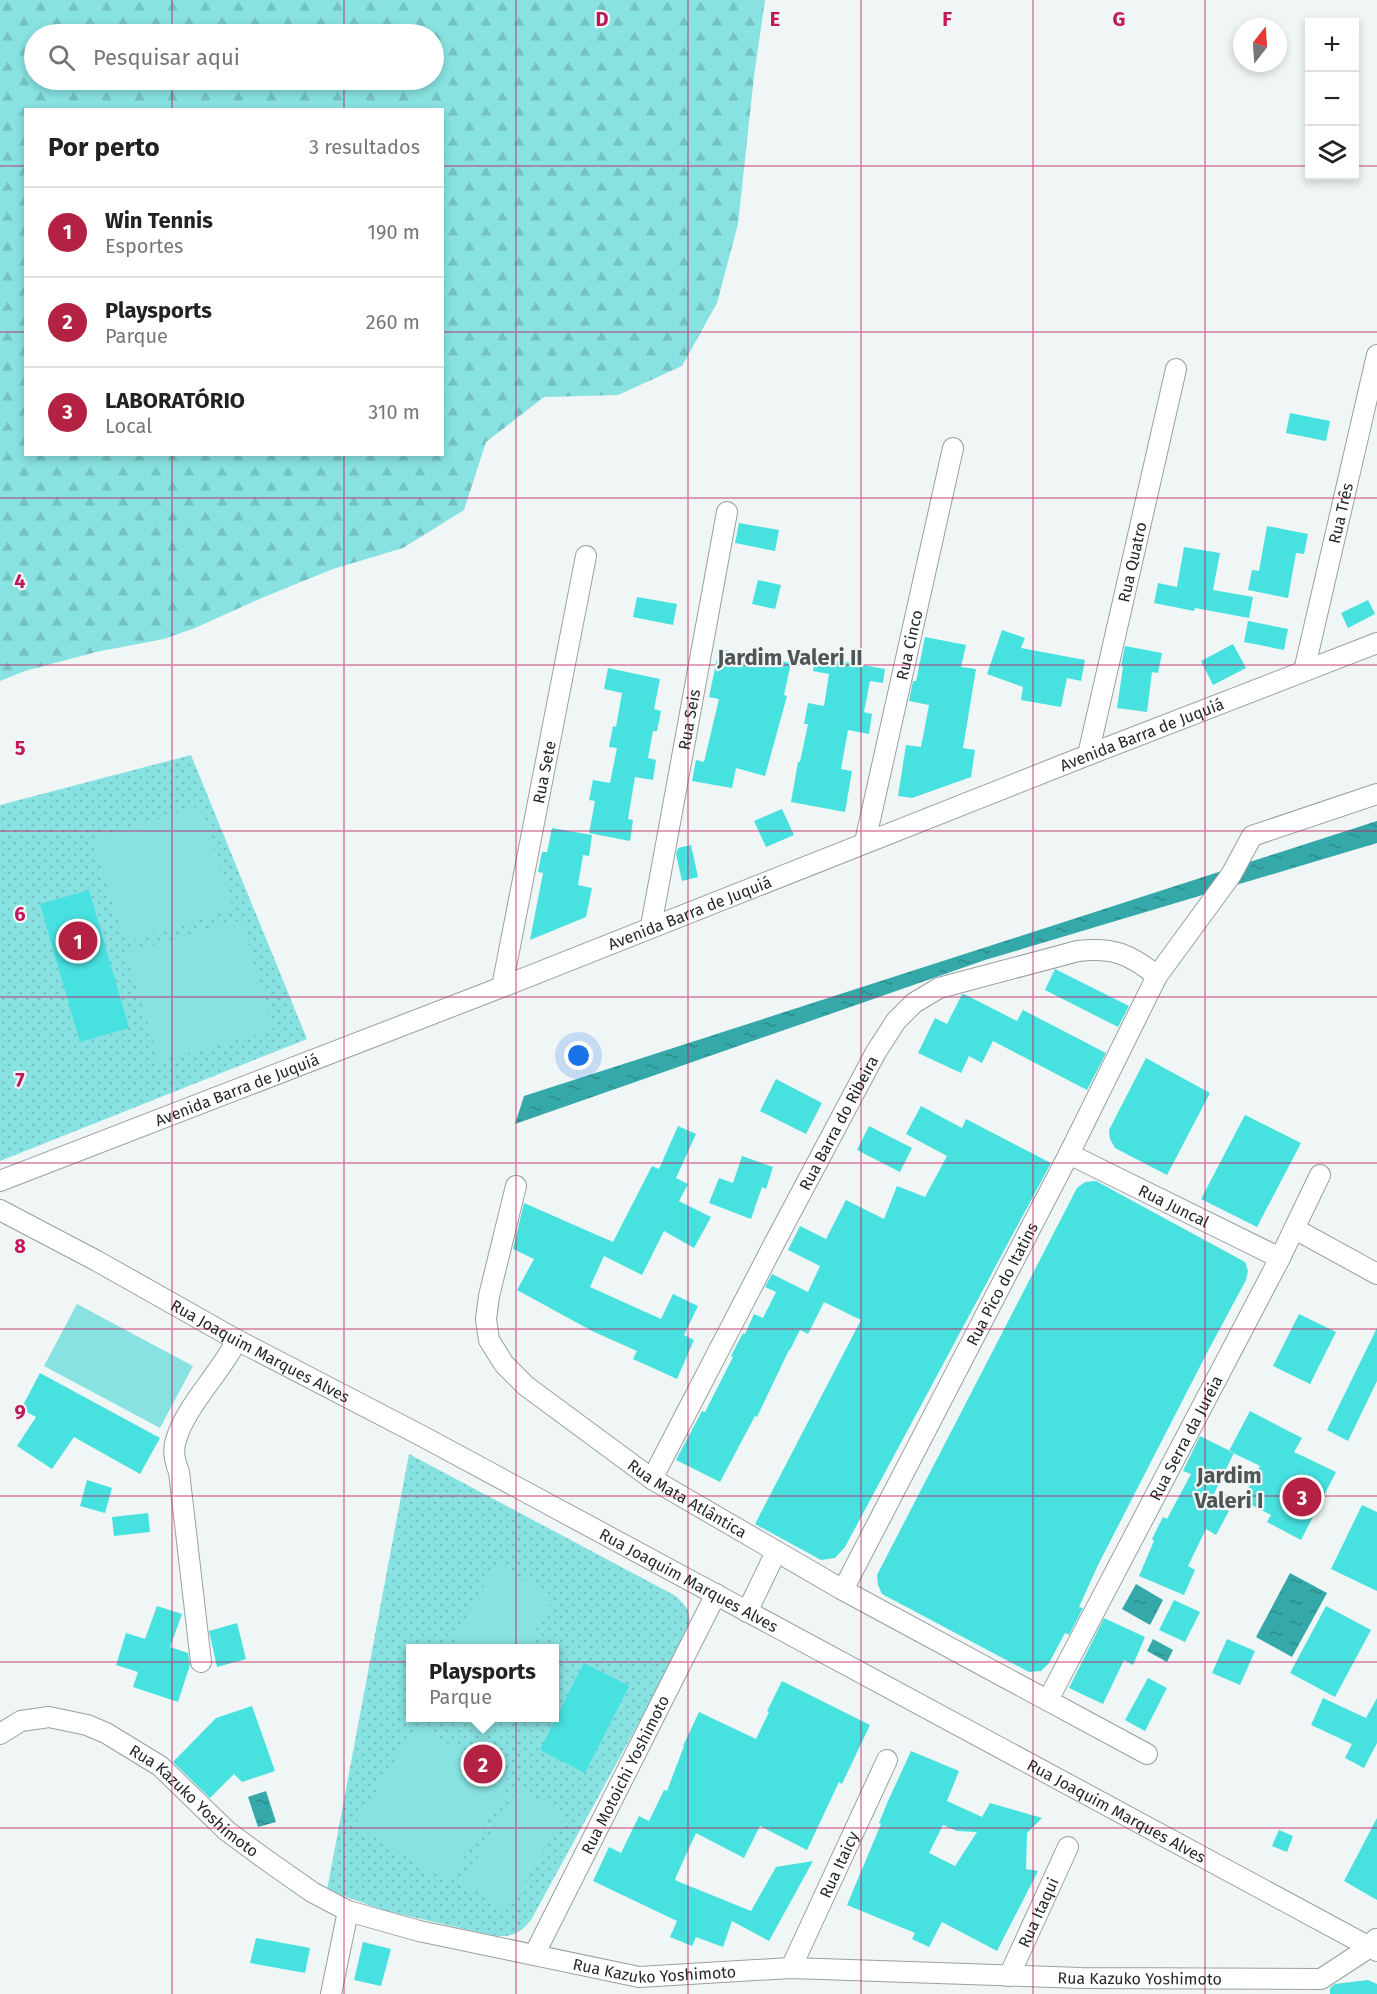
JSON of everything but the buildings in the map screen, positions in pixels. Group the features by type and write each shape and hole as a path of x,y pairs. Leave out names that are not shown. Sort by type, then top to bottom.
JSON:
{"street":[{"name":"Rua Três","path":"1304,671 1377,355"},
{"name":"Rua Quatro","path":"1088,754 1176,369"},
{"name":"Rua Cinco","path":"865,842 953,448"},
{"name":"Rua Seis","path":"651,926 727,512"},
{"name":"Rua Sete","path":"502,987 586,556"},
{"name":"Avenida Barra de Juquiá","path":"0,1181 502,987 1088,754 1377,643"},
{"name":"Rua Pico do Itatins","path":"843,1590 1069,1154 1157,976 1231,875 1252,836 1377,794"},
{"name":"Rua Barra do Ribeira","path":"652,1479 803,1189 876,1052 896,1021 915,1003 939,988 1078,951 1093,949 1116,952 1137,959 1157,976"},
{"name":"Rua Juncal","path":"1069,1154 1280,1258"},
{"name":"Rua Serra da Juréia","path":"1048,1700 1280,1258 1320,1175"},
{"name":"Rua Mata Atlântica","path":"516,1186 489,1296 486,1319 489,1340 504,1364 526,1386 652,1479 843,1590 1148,1754"},
{"name":"Rua Joaquim Marques Alves","path":"0,1210 97,1261 237,1340 422,1436 747,1612 1375,1945"},
{"path":"1295,1229 1377,1274"},
{"path":"201,1662 179,1472 174,1460 175,1442 183,1423 237,1340"},
{"path":"747,1612 776,1552"},
{"name":"Rua Motoichi Yoshimoto","path":"534,1955 716,1594"},
{"name":"Rua Kazuko Yoshimoto","path":"0,1734 21,1721 49,1717 87,1725 106,1733 160,1766 220,1824 299,1884 348,1911 419,1931 639,1977 791,1968 1009,1976 1076,1986 1321,1979 1375,1945"},
{"name":"Rua Itaicy","path":"791,1968 887,1760"},
{"name":"Rua Itaqui","path":"1009,1976 1068,1847"},
{"path":"331,1994 348,1911"},
{"path":"639,1977 654,1994"}],"green space":[{"path":"0,0 765,0 754,76 738,224 717,303 682,366 618,395 544,397 486,442 464,510 403,548 333,569 164,639 96,652 25,671 0,681"},
{"path":"191,755 307,1039 0,1161 0,805"},
{"path":"199,806 233,908 126,942 93,840"},
{"path":"242,920 273,1030 159,1061 127,952"},
{"path":"77,1304 193,1366 160,1428 44,1366"},
{"path":"409,1454 674,1595 684,1604 690,1619 685,1638 531,1920 522,1929 508,1936 491,1935 386,1911 327,1890"},
{"path":"495,1565 554,1596 528,1644 453,1644"},
{"path":"417,1725 511,1782 449,1882 355,1825"},
{"path":"518,1788 565,1815 508,1910 462,1883"}],"water":[{"path":"1377,821 1377,843 985,960 515,1124 524,1096"},
{"path":"1290,1573 1327,1593 1292,1657 1256,1637"},
{"path":"1136,1584 1163,1600 1150,1625 1122,1609"},
{"path":"1153,1639 1173,1650 1167,1662 1147,1651"},
{"path":"266,1791 276,1822 258,1827 248,1797"}],"place":[{"name":"Win Tennis","path":"78,941"},
{"name":"LABORATÓRIO","path":"1302,1497"},
{"name":"Playsports","path":"483,1764"}],"district":[{"name":"Jardim Valeri II","path":"790,657"},
{"name":"Jardim Valeri I","path":"1229,1488"}]}
